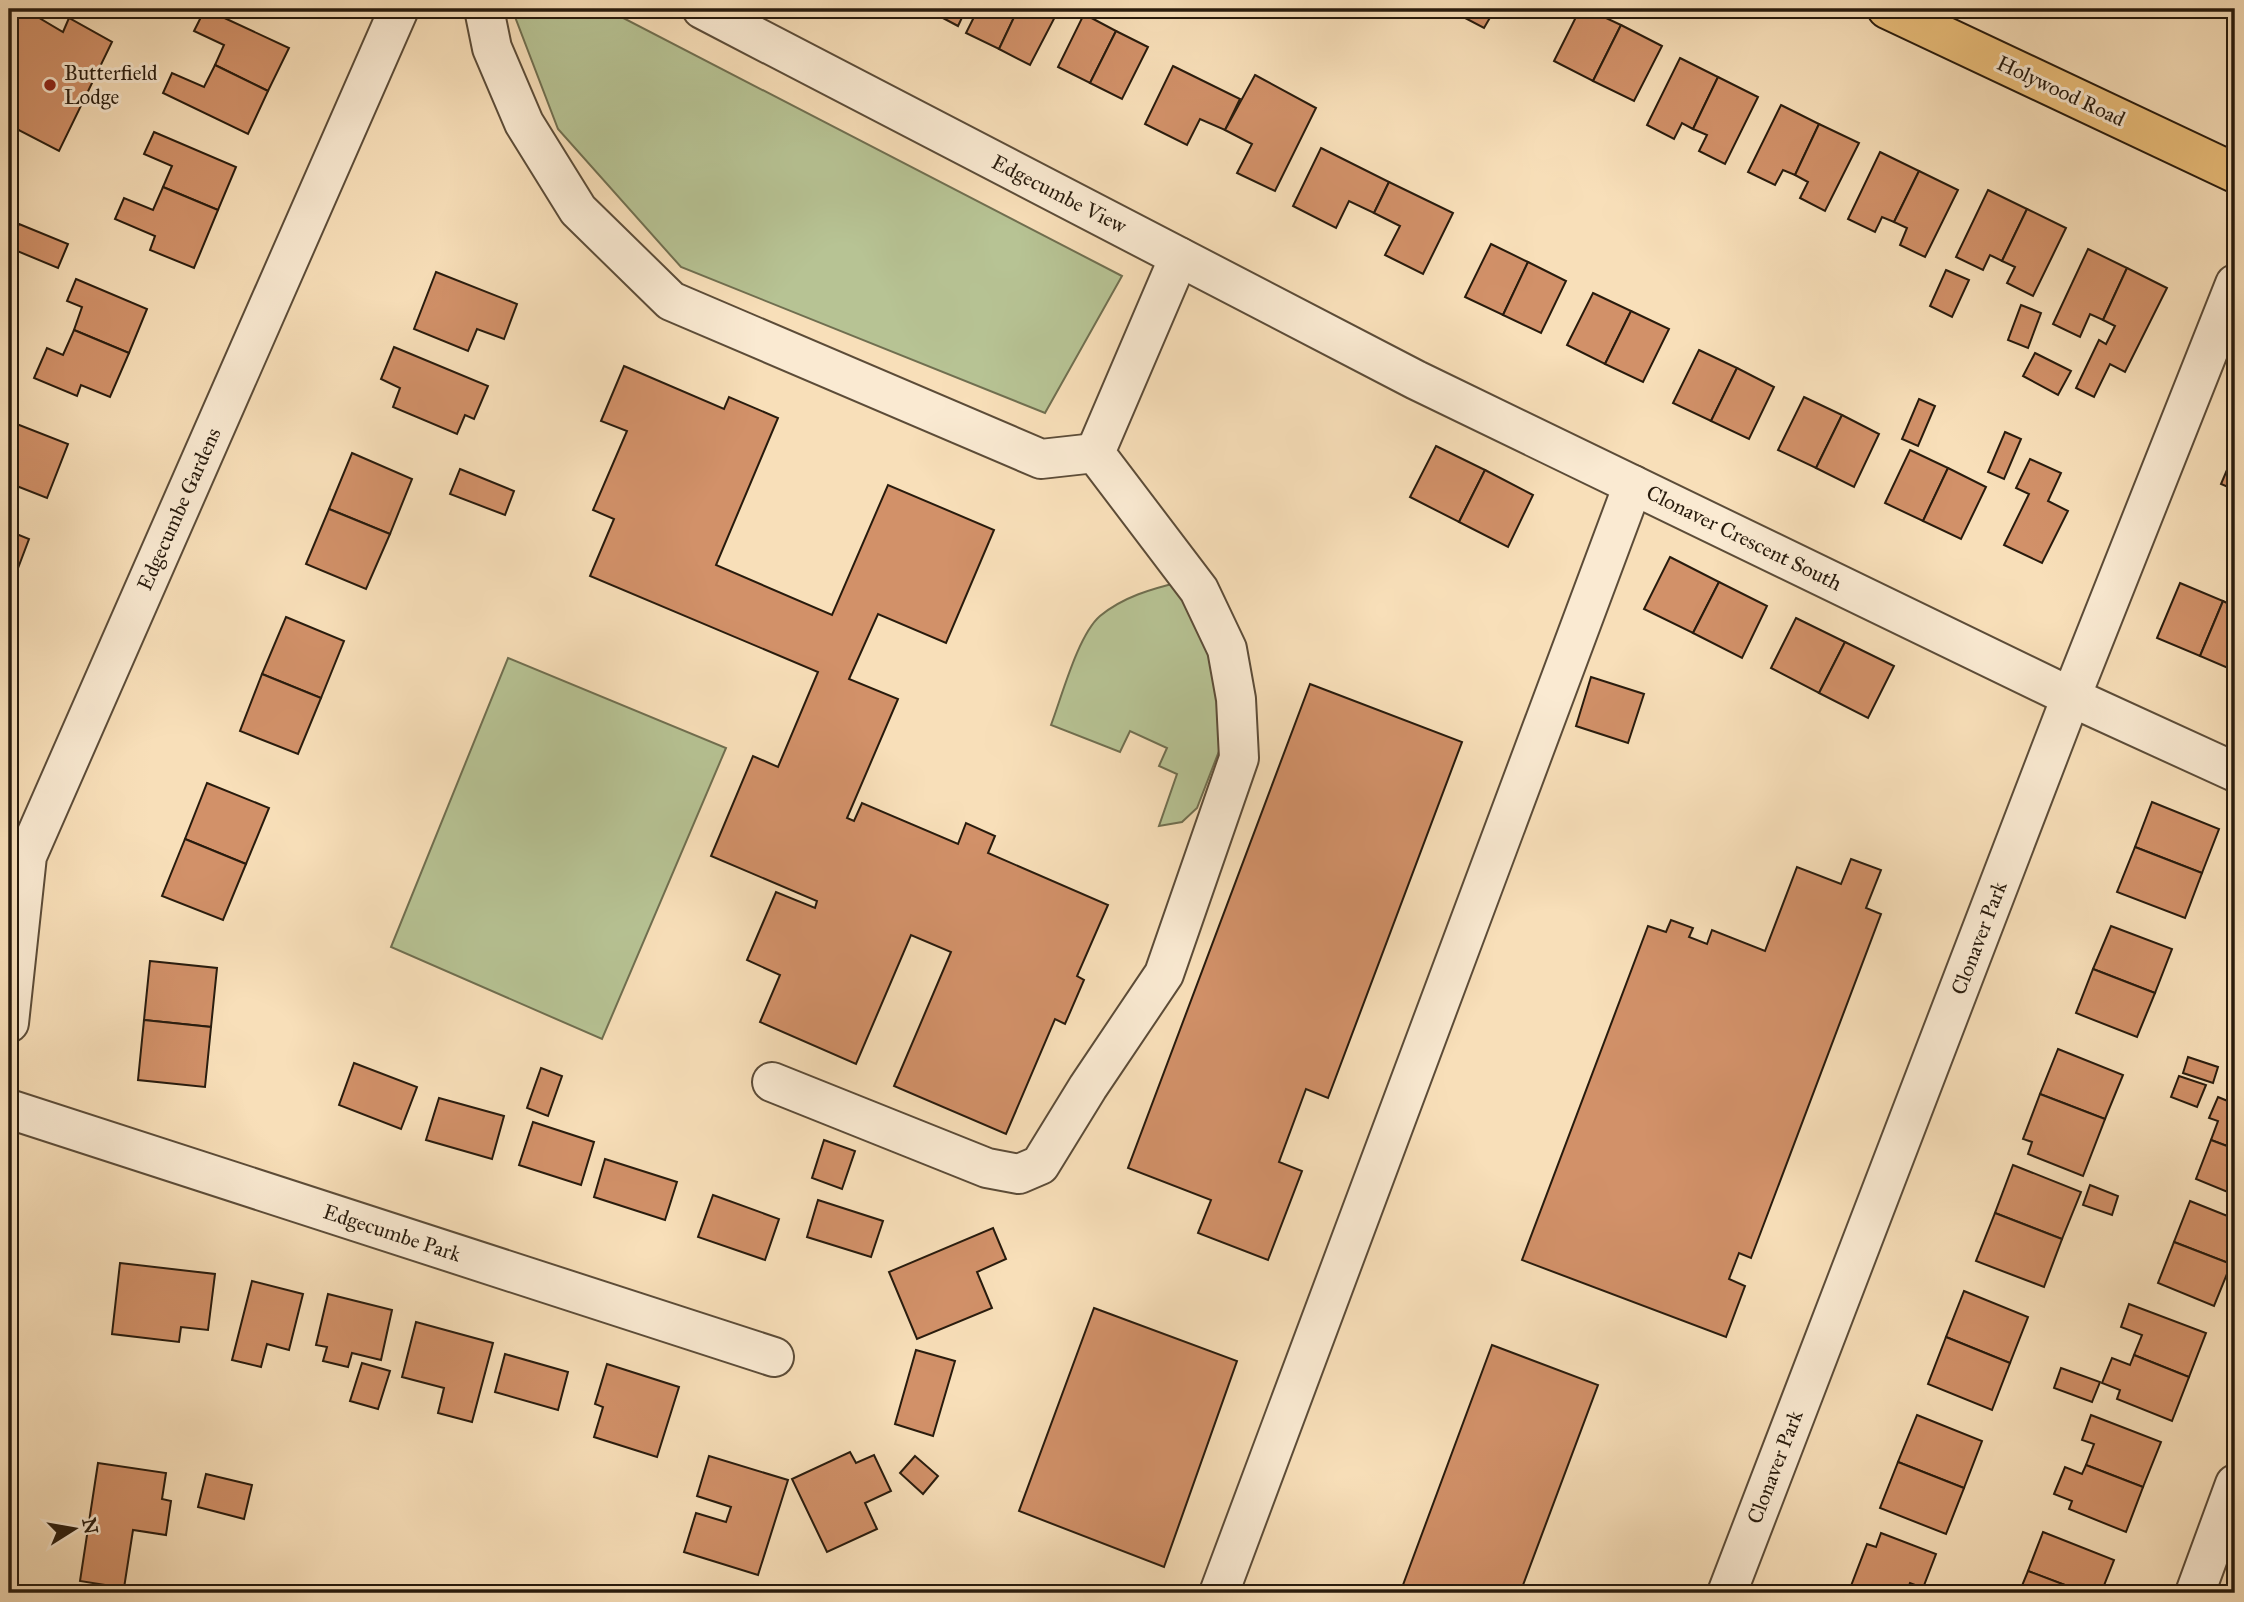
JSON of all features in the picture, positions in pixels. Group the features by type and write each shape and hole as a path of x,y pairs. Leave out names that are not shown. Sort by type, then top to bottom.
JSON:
{"main road":[{"name":"Holywood Road","path":"1887,9 2235,173"}],"street":[{"name":"Edgecumbe Gardens","path":"9,1023 27,856 399,9"},
{"path":"484,9 492,48 524,123 578,210 671,301 1041,459 1095,453"},
{"name":"Edgecumbe View","path":"702,9 1416,380"},
{"path":"1095,453 1179,257"},
{"name":"Clonaver Park","path":"1727,1593 2071,697 2235,284"},
{"name":"Clonaver Crescent South","path":"1416,380 2071,697 2235,772"},
{"path":"772,1082 987,1168 1018,1174 1040,1165 1088,1087 1164,974 1238,758 1236,699 1227,649 1199,590 1095,453"},
{"path":"1219,1593 1633,485"},
{"name":"Edgecumbe Park","path":"9,1109 774,1357"},
{"path":"2195,1593 2235,1484"}],"green space":[{"path":"512,9 606,9 1122,276 1045,413 681,267 558,129"},
{"path":"1180,582 1218,669 1221,746 1197,808 1182,822 1159,826 1177,774 1159,766 1167,748 1130,731 1120,752 1051,725 1078,651 1100,616 1128,599"},
{"path":"508,658 726,748 602,1039 391,947"}],"building":[{"name":"Butterfield Lodge","path":"9,9 24,9 63,32 69,18 112,42 59,151 15,128 9,137"},
{"path":"205,9 289,48 268,91 215,65 224,45 194,31"},
{"path":"926,9 966,9 958,26"},
{"path":"978,9 1018,9 999,49 966,33"},
{"path":"1018,9 1049,9 1057,13 1030,65 999,49"},
{"path":"1448,9 1495,9 1484,28"},
{"path":"1580,9 1587,9 1621,25 1593,81 1554,61"},
{"path":"1084,14 1116,31 1090,83 1058,67"},
{"path":"1621,25 1662,46 1634,101 1593,81"},
{"path":"1116,31 1148,47 1122,99 1090,83"},
{"path":"1680,58 1718,77 1693,129 1682,123 1674,139 1647,125"},
{"path":"215,65 268,91 248,134 163,93 172,73 204,87"},
{"path":"1173,66 1240,99 1225,130 1200,119 1187,145 1145,124"},
{"path":"1255,75 1316,108 1275,191 1237,173 1252,144 1225,130"},
{"path":"1718,77 1758,97 1725,164 1699,151 1707,135 1693,129"},
{"path":"1781,105 1819,124 1795,175 1783,170 1775,185 1748,172"},
{"path":"1819,124 1859,143 1825,211 1800,198 1808,182 1795,175"},
{"path":"154,132 236,167 218,210 163,187 172,166 144,154"},
{"path":"1321,148 1389,182 1374,213 1349,201 1336,228 1293,206"},
{"path":"1880,152 1919,171 1894,222 1882,217 1875,232 1848,219"},
{"path":"1919,171 1958,190 1925,257 1900,245 1907,228 1894,222"},
{"path":"1389,182 1453,213 1423,274 1385,255 1400,226 1374,213"},
{"path":"163,187 218,210 194,268 150,250 155,236 115,219 124,198 153,210"},
{"path":"1988,190 2027,209 2002,261 1990,255 1983,270 1956,257"},
{"path":"2027,209 2066,228 2033,296 2007,283 2015,267 2002,261"},
{"path":"19,224 68,244 58,268 10,248"},
{"path":"1491,244 1528,262 1503,315 1465,297"},
{"path":"2088,249 2127,268 2103,320 2090,314 2080,337 2053,324"},
{"path":"1528,262 1566,281 1541,333 1503,315"},
{"path":"2127,268 2167,288 2125,372 2110,364 2094,397 2076,388 2099,340 2106,344 2115,326 2103,320"},
{"path":"1946,270 1969,280 1952,317 1930,306"},
{"path":"436,272 517,304 504,339 477,329 468,351 414,329"},
{"path":"76,279 147,309 129,353 74,330 82,307 67,301"},
{"path":"1593,293 1631,311 1605,364 1567,345"},
{"path":"2021,305 2041,313 2028,348 2008,340"},
{"path":"1631,311 1669,329 1643,382 1605,364"},
{"path":"74,330 129,353 110,397 81,385 77,396 34,378 47,348 63,355"},
{"path":"394,347 488,386 474,419 465,415 457,434 393,407 400,388 381,379"},
{"path":"1699,350 1737,368 1711,421 1673,403"},
{"path":"2035,353 2071,371 2058,395 2023,376"},
{"path":"624,366 724,409 729,397 778,418 716,565 832,615 888,485 994,530 946,643 878,614 849,679 898,699 847,818 854,821 862,803 958,844 966,823 995,836 988,853 1108,905 1077,976 1084,980 1065,1024 1055,1019 1006,1134 894,1086 951,952 911,935 856,1064 760,1022 780,975 747,960 776,892 815,908 817,901 711,856 753,756 778,767 818,672 590,576 614,519 593,510 627,431 601,421"},
{"path":"1737,368 1774,387 1749,439 1711,421"},
{"path":"1804,397 1842,415 1816,468 1778,450"},
{"path":"1919,399 1935,406 1918,446 1902,439"},
{"path":"1842,415 1879,434 1854,487 1816,468"},
{"path":"9,421 68,444 47,498 9,483"},
{"path":"2005,432 2021,439 2004,479 1988,472"},
{"path":"1436,446 1485,470 1459,522 1410,497"},
{"path":"1910,450 1948,468 1923,521 1885,503"},
{"path":"2235,451 2235,490 2221,484"},
{"path":"352,453 412,479 390,534 329,509"},
{"path":"2030,459 2061,473 2048,501 2068,511 2042,563 2004,545 2029,494 2016,488"},
{"path":"1948,468 1986,487 1961,539 1923,521"},
{"path":"460,469 514,491 505,515 450,494"},
{"path":"1485,470 1533,495 1508,547 1459,522"},
{"path":"329,509 390,534 366,589 306,564"},
{"path":"9,531 29,539 9,592"},
{"path":"1670,557 1719,582 1693,633 1644,609"},
{"path":"1719,582 1767,606 1742,658 1693,633"},
{"path":"2180,583 2223,601 2200,656 2157,638"},
{"path":"2223,601 2235,607 2235,671 2200,656"},
{"path":"286,617 344,641 321,698 262,674"},
{"path":"1796,618 1845,642 1819,693 1771,668"},
{"path":"1845,642 1894,666 1868,718 1819,693"},
{"path":"262,674 321,698 298,754 240,731"},
{"path":"1591,677 1644,694 1628,743 1576,726"},
{"path":"1310,684 1462,742 1328,1098 1306,1089 1279,1162 1302,1171 1268,1260 1198,1233 1211,1200 1128,1168"},
{"path":"207,783 269,808 246,864 185,839"},
{"path":"2152,802 2219,829 2202,873 2135,847"},
{"path":"185,839 246,864 223,920 162,896"},
{"path":"2135,847 2202,873 2185,918 2117,892"},
{"path":"1851,859 1881,870 1866,908 1881,914 1751,1258 1739,1253 1729,1279 1745,1286 1726,1337 1522,1260 1648,926 1666,932 1671,920 1693,928 1689,937 1707,944 1712,930 1765,951 1797,867 1841,884"},
{"path":"2111,926 2172,949 2155,993 2093,969"},
{"path":"150,961 217,968 211,1027 144,1020"},
{"path":"2093,969 2155,993 2137,1037 2076,1013"},
{"path":"144,1020 211,1027 205,1087 138,1080"},
{"path":"2058,1049 2123,1075 2105,1119 2040,1094"},
{"path":"2188,1057 2218,1067 2213,1083 2183,1073"},
{"path":"354,1063 417,1087 401,1129 339,1105"},
{"path":"541,1068 562,1076 548,1116 527,1108"},
{"path":"2179,1076 2206,1085 2197,1107 2171,1097"},
{"path":"2040,1094 2105,1119 2083,1176 2028,1154 2032,1142 2023,1139"},
{"path":"2218,1097 2235,1104 2235,1149 2211,1140 2218,1121 2209,1118"},
{"path":"439,1098 504,1116 492,1159 426,1140"},
{"path":"533,1122 594,1142 581,1185 519,1165"},
{"path":"824,1140 855,1151 842,1189 812,1178"},
{"path":"2211,1140 2235,1149 2235,1195 2196,1179"},
{"path":"605,1159 677,1182 665,1220 594,1197"},
{"path":"2013,1165 2081,1192 2062,1239 1995,1213"},
{"path":"2090,1185 2118,1196 2112,1215 2083,1205"},
{"path":"713,1195 779,1219 765,1260 698,1237"},
{"path":"818,1200 883,1221 871,1257 807,1237"},
{"path":"2190,1201 2235,1219 2235,1252 2231,1264 2174,1242"},
{"path":"1995,1213 2062,1239 2044,1287 1976,1261"},
{"path":"993,1228 1006,1259 977,1272 992,1308 917,1339 889,1272"},
{"path":"2174,1242 2231,1264 2214,1306 2158,1283"},
{"path":"120,1263 215,1274 208,1330 181,1327 179,1342 112,1334"},
{"path":"252,1281 303,1294 289,1350 267,1344 261,1367 232,1360"},
{"path":"1964,1291 2028,1317 2010,1363 1946,1337"},
{"path":"328,1294 392,1310 381,1360 352,1353 348,1367 323,1361 327,1347 316,1345"},
{"path":"2129,1304 2206,1333 2189,1377 2134,1355 2142,1335 2121,1327"},
{"path":"1094,1308 1237,1361 1164,1567 1019,1511"},
{"path":"416,1322 493,1343 472,1422 438,1413 444,1388 402,1377"},
{"path":"1946,1337 2010,1363 1992,1410 1928,1384"},
{"path":"1492,1345 1598,1385 1520,1593 1400,1593"},
{"path":"916,1350 955,1361 933,1436 895,1424"},
{"path":"505,1354 568,1372 558,1410 495,1392"},
{"path":"2134,1355 2189,1377 2172,1421 2117,1399 2120,1390 2102,1383 2112,1358 2130,1365"},
{"path":"362,1363 390,1371 378,1409 350,1401"},
{"path":"607,1364 679,1387 657,1457 594,1437 603,1407 595,1404"},
{"path":"2061,1368 2100,1382 2092,1402 2054,1388"},
{"path":"1917,1415 1982,1441 1964,1488 1898,1462"},
{"path":"2091,1415 2161,1442 2143,1487 2086,1465 2094,1444 2082,1440"},
{"path":"850,1452 856,1463 874,1455 891,1491 865,1503 877,1529 827,1552 792,1479"},
{"path":"709,1456 788,1480 758,1575 684,1552 696,1513 726,1522 731,1507 697,1496"},
{"path":"915,1456 938,1476 923,1494 900,1473"},
{"path":"1898,1462 1964,1488 1946,1534 1880,1508"},
{"path":"98,1463 166,1473 162,1499 171,1501 166,1535 133,1530 124,1588 80,1581"},
{"path":"2086,1465 2143,1487 2126,1532 2069,1509 2072,1501 2054,1494 2065,1467 2082,1474"},
{"path":"206,1474 252,1485 244,1519 198,1507"},
{"path":"2043,1532 2114,1560 2101,1593 2086,1593 2028,1571"},
{"path":"1881,1533 1936,1554 1923,1588 1910,1583 1906,1593 1871,1593 1851,1586 1867,1544 1876,1547"},
{"path":"2028,1571 2086,1593 2019,1593"},
{"path":"1851,1586 1871,1593 1848,1593"}],"place":[{"name":"Butterfield Lodge","path":"50,85"}]}
